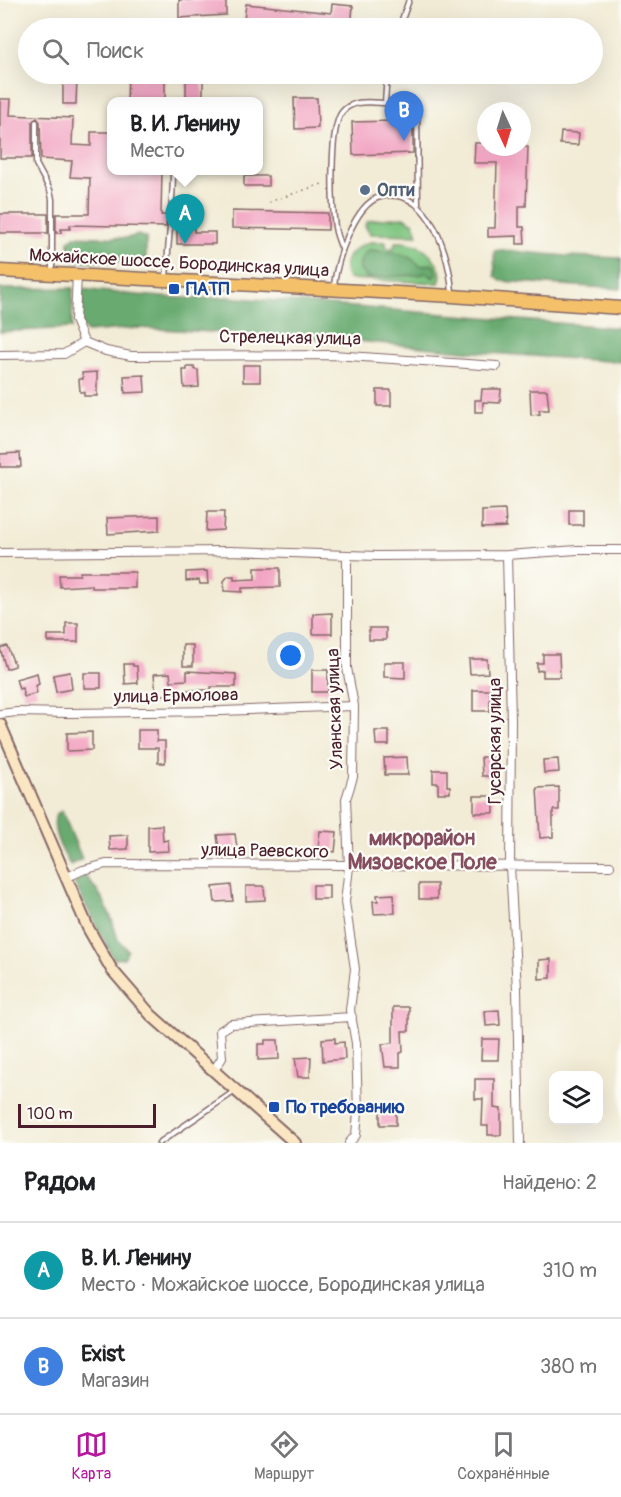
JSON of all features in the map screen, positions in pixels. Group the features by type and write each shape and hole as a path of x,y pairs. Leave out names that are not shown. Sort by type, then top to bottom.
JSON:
{"main road":[{"name":"Можайское шоссе, Бородинская улица","path":"0,271 494,298 621,308"}],"street":[{"path":"0,355 64,354 84,342 75,320 77,274"},
{"name":"Стрелецкая улица","path":"84,342 106,351 132,356 333,355 497,366"},
{"path":"0,554 230,551 347,555 507,555 577,550 621,550"},
{"name":"Уланская улица","path":"347,555 347,668 354,706 353,777 346,799 349,867 345,902 356,969 350,1010 356,1043 358,1112 357,1131 349,1143"},
{"name":"Гусарская улица","path":"507,555 511,720 510,866 517,988 520,1143"},
{"name":"улица Ермолова","path":"0,714 221,711 354,706"},
{"path":"0,724 91,935 116,976 151,1015 295,1143"},
{"name":"улица Раевского","path":"65,878 106,864 349,867 610,866"},
{"path":"214,1070 222,1058 220,1031 231,1024 352,1017"}],"lane":[{"path":"403,18 409,0"},
{"path":"385,103 386,84"},
{"path":"342,249 335,228 333,183 335,133 343,111 354,104 409,104 417,108 418,205"},
{"path":"36,122 36,164 50,190 51,199 52,273"},
{"path":"166,280 173,175"},
{"path":"333,290 336,266 358,217 377,198 399,197 418,205 434,227 451,276 452,296"},
{"path":"159,1143 235,1091"}],"path":[{"path":"269,202 321,183 333,183"}],"green space":[{"path":"403,217 414,223 418,235 370,234 365,226 372,220"},
{"path":"138,235 146,238 146,262 70,261 69,241 74,236 127,238"},
{"path":"371,242 386,242 386,248 394,248 395,242 414,244 425,249 438,266 441,275 439,283 348,279 345,266 349,255 359,247"},
{"path":"369,250 403,255 420,266 431,264 437,273 434,278 426,273 367,278 359,269 362,258"},
{"path":"494,251 621,258 621,289 501,281 495,276"},
{"path":"73,288 72,328 0,332 0,289"},
{"path":"81,289 172,298 227,297 621,328 621,362 347,340 194,331 138,328 87,332 81,324"},
{"path":"62,811 82,859 70,865 58,840 55,827 56,814"},
{"path":"85,875 103,899 118,940 128,950 124,958 114,959 74,883"}],"building":[{"path":"179,0 226,0 226,15 179,18"},
{"path":"246,4 331,13 332,4 353,6 352,18 244,18"},
{"path":"63,84 77,84 76,104 63,104"},
{"path":"128,84 165,84 165,97 127,97"},
{"path":"186,84 203,84 203,97 186,97"},
{"path":"294,98 317,98 318,128 295,129"},
{"path":"0,99 11,99 10,115 73,118 72,145 91,146 91,132 107,132 107,175 162,175 161,215 167,215 166,227 70,225 70,229 61,229 61,233 56,233 56,214 89,214 90,178 70,177 72,161 41,159 40,122 37,118 32,122 32,158 0,158"},
{"path":"413,115 413,153 353,155 352,122 395,121 395,116"},
{"path":"561,132 579,133 578,145 560,144"},
{"path":"475,143 477,143 477,156 528,156 526,206 519,206 519,227 524,227 525,244 517,244 517,236 488,237 488,228 495,228 497,163 474,163"},
{"path":"244,176 268,176 268,186 244,186"},
{"path":"232,211 328,213 328,230 232,228"},
{"path":"0,214 48,214 48,233 0,233"},
{"path":"175,215 177,218 194,218 194,232 215,232 215,244 177,244 177,227 174,227"},
{"path":"243,365 260,365 260,382 243,382"},
{"path":"187,367 194,367 198,370 199,387 184,388 183,370 187,370"},
{"path":"97,372 97,396 84,396 84,392 80,392 79,379 83,379 82,373"},
{"path":"144,375 145,392 125,393 124,376"},
{"path":"482,389 501,389 500,403 483,402 483,412 475,412 475,400 481,400"},
{"path":"377,390 391,390 391,406 377,406"},
{"path":"530,390 547,390 549,410 539,410 540,414 531,415"},
{"path":"20,453 21,467 0,467 0,454"},
{"path":"505,510 506,527 482,528 482,511"},
{"path":"569,510 583,510 583,525 569,525"},
{"path":"207,512 224,512 223,530 206,531"},
{"path":"159,516 159,531 108,534 107,518"},
{"path":"255,568 280,568 280,587 242,588 242,592 224,591 224,581 228,576 234,576 234,580 255,579"},
{"path":"207,571 208,584 200,584 199,580 186,581 186,572"},
{"path":"80,572 135,572 135,588 92,588 92,585 60,587 59,575 80,575"},
{"path":"332,613 332,634 313,634 313,614"},
{"path":"66,623 78,623 78,642 48,642 48,635 66,635"},
{"path":"369,628 386,628 386,640 369,640"},
{"path":"183,645 193,645 193,666 183,666"},
{"path":"7,646 15,666 6,669 0,648"},
{"path":"543,654 559,654 560,677 543,677 543,670 537,671 537,663 543,663"},
{"path":"469,659 487,659 488,673 470,674"},
{"path":"384,662 405,662 405,678 384,677"},
{"path":"124,664 137,666 138,683 125,684"},
{"path":"312,670 328,670 328,692 312,692"},
{"path":"187,671 236,674 236,687 211,687 211,690 171,690 171,694 156,696 154,674 170,673 171,681 187,680"},
{"path":"70,672 72,689 56,692 53,675"},
{"path":"37,673 39,684 35,686 37,693 24,697 22,688 19,689 16,679"},
{"path":"84,673 101,673 101,688 84,688"},
{"path":"473,690 490,690 490,711 473,711"},
{"path":"138,730 157,730 157,741 165,741 165,763 158,763 158,748 138,748"},
{"path":"375,731 389,731 389,745 376,745"},
{"path":"92,732 92,750 67,751 67,733"},
{"path":"407,757 408,775 385,775 384,758"},
{"path":"481,757 492,757 492,776 482,776"},
{"path":"558,759 559,772 544,773 543,760"},
{"path":"433,770 447,770 447,786 450,786 450,793 438,793 438,783 433,783"},
{"path":"559,787 559,810 553,810 553,837 540,838 537,788"},
{"path":"474,796 494,796 494,813 474,813"},
{"path":"162,825 163,841 168,840 169,851 148,852 148,826"},
{"path":"320,831 337,832 335,852 318,850"},
{"path":"235,834 237,848 219,850 217,835"},
{"path":"128,835 128,849 110,850 109,836"},
{"path":"419,884 437,884 437,899 419,899"},
{"path":"231,885 233,901 215,902 213,887"},
{"path":"313,885 329,885 329,899 313,899"},
{"path":"246,886 264,886 265,900 246,901"},
{"path":"394,894 395,913 374,914 373,901 378,901 377,895"},
{"path":"551,959 551,978 539,979 539,960"},
{"path":"393,1007 409,1007 409,1031 402,1031 403,1052 400,1053 400,1067 385,1067 382,1044 393,1043"},
{"path":"499,1010 500,1025 486,1026 485,1011"},
{"path":"335,1038 335,1043 344,1042 345,1059 323,1061 322,1039"},
{"path":"482,1039 499,1039 498,1060 481,1060"},
{"path":"265,1040 278,1040 279,1059 258,1060 258,1044 265,1044"},
{"path":"311,1057 310,1077 298,1077 295,1058"},
{"path":"475,1079 494,1079 494,1108 501,1109 501,1135 488,1135 488,1126 482,1126 483,1099 475,1099"},
{"path":"380,1111 396,1111 396,1125 380,1125"}],"place":[{"name":"Exist","path":"404,141"},
{"name":"Опти","path":"365,190"},
{"name":"В. И. Ленину","path":"185,244"},
{"name":"ПАТП","path":"174,289"},
{"name":"По требованию","path":"274,1107"}],"district":[{"name":"микрорайон Мизовское Поле","path":"422,850"}]}
